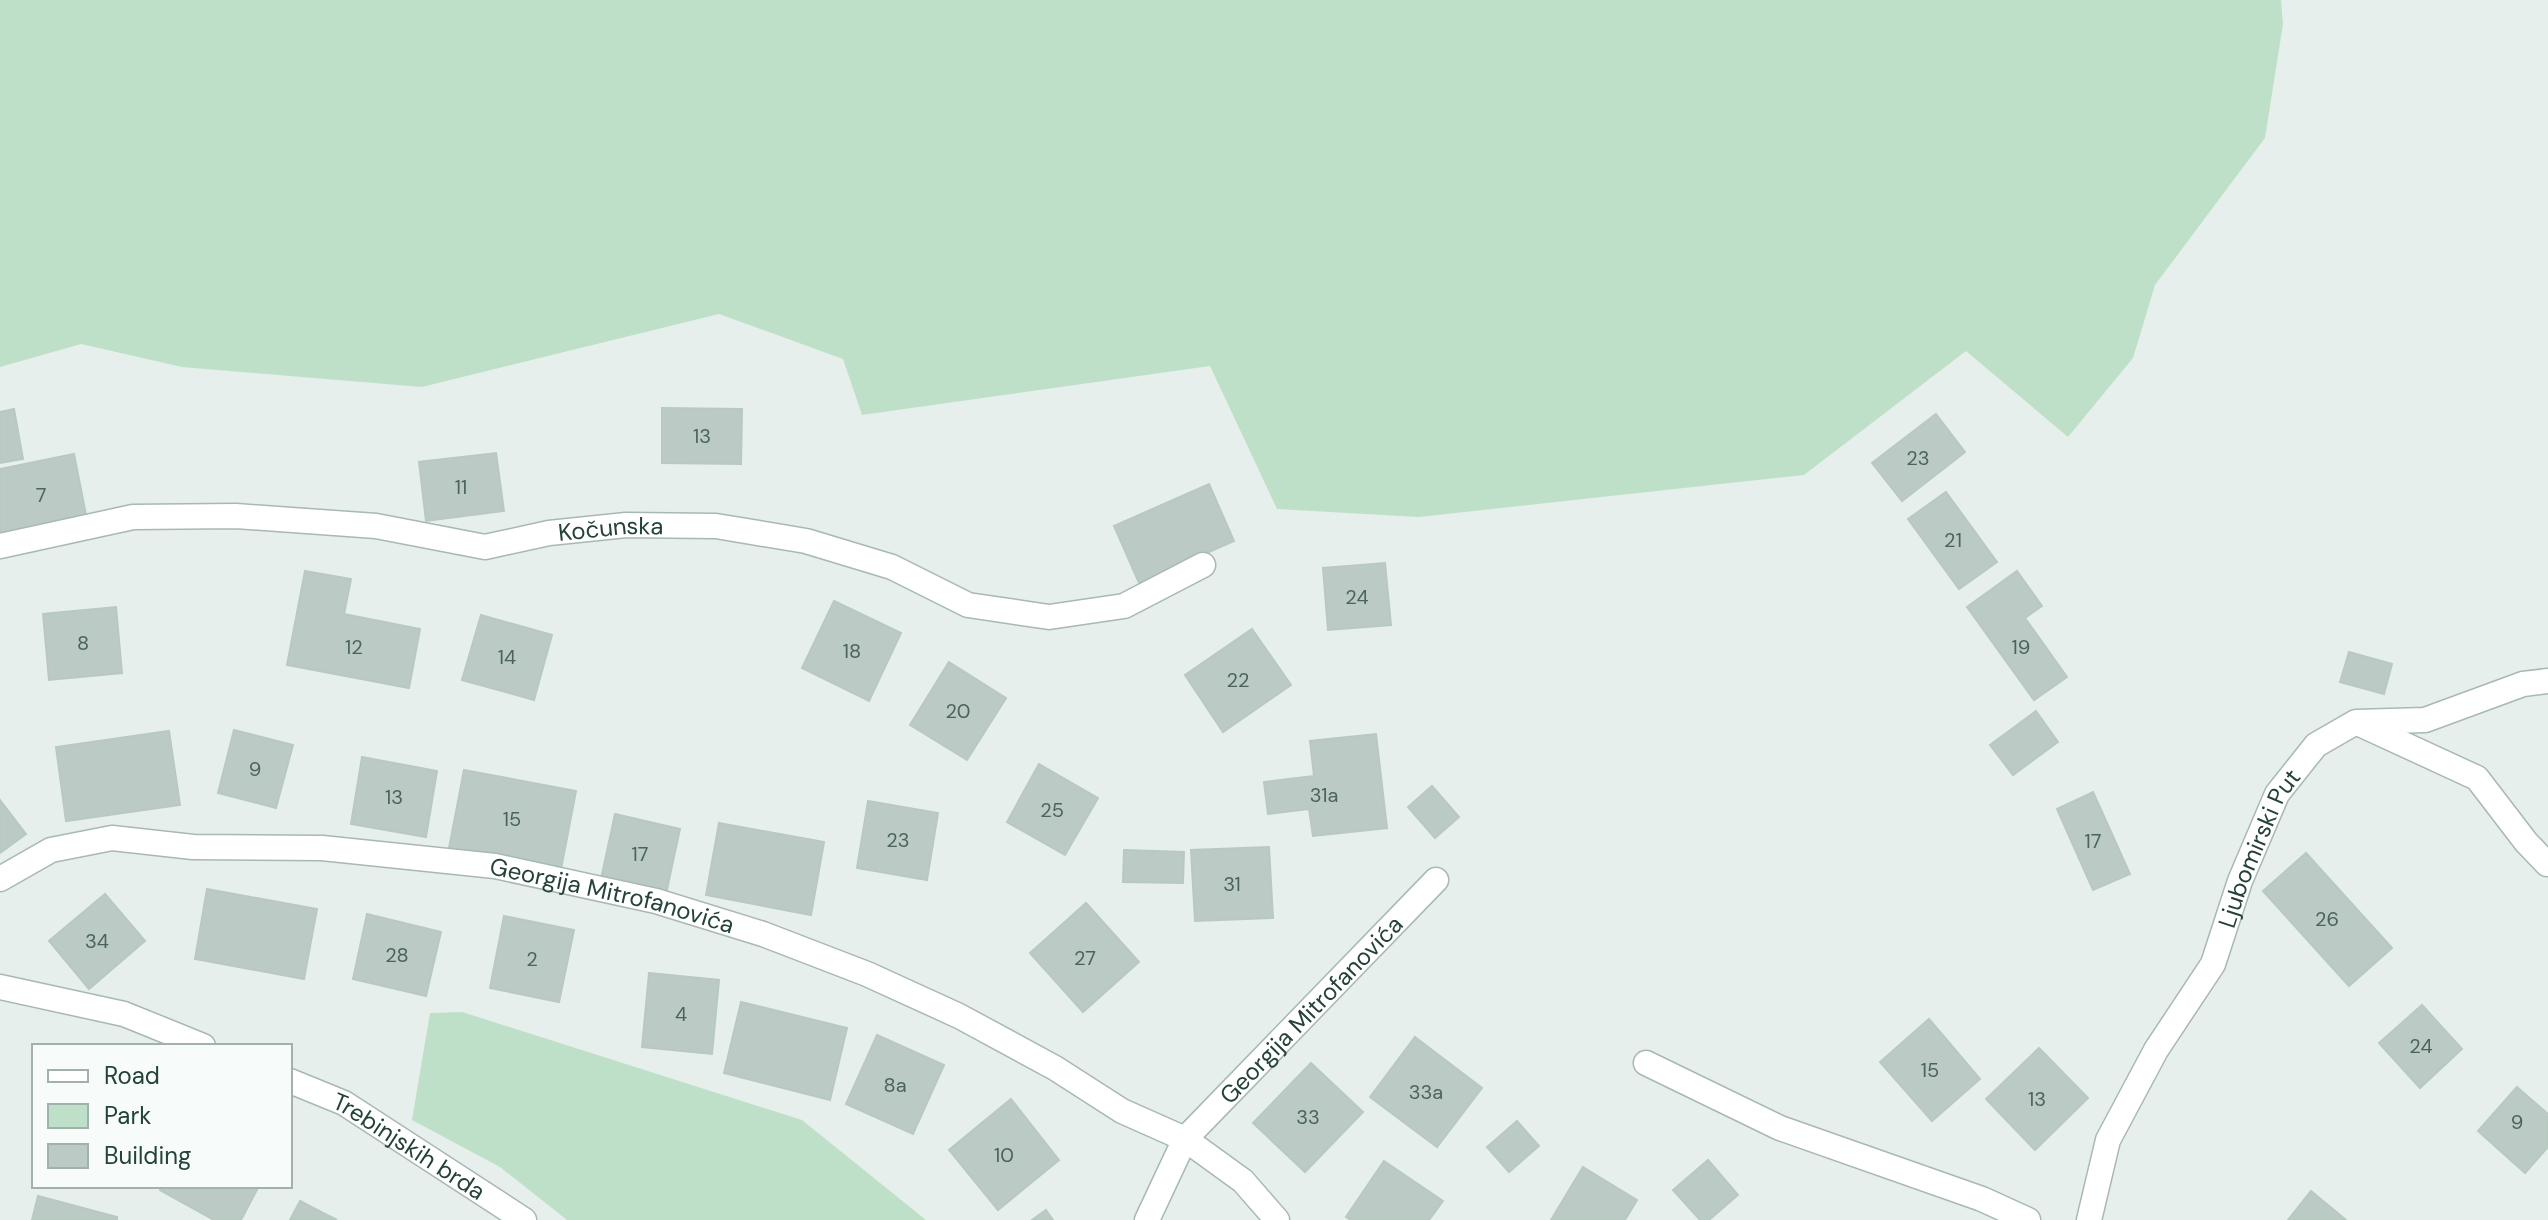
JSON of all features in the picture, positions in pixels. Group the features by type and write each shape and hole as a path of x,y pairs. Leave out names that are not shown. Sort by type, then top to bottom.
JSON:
{"street":[{"name":"Kočunska","path":"0,546 133,517 236,516 376,526 485,547 549,533 626,525 716,526 806,541 892,567 968,605 1049,617 1124,606 1203,565"},
{"path":"2356,722 2425,720 2523,684 2548,681"},
{"path":"2356,722 2477,778 2547,864"},
{"name":"Ljubomirski Put","path":"2089,1220 2108,1140 2156,1050 2213,964 2240,881 2277,794 2316,745 2356,722"},
{"name":"Georgija Mitrofanovića","path":"0,879 51,850 112,838 193,847 322,848 495,866 656,901 763,934 867,974 959,1016 1055,1068 1122,1111 1185,1139 1243,1181 1277,1220"},
{"name":"Georgija Mitrofanovića","path":"1185,1139 1436,880"},
{"path":"0,987 124,1014 198,1044"},
{"path":"1646,1063 1780,1128 1982,1199 2028,1220"},
{"name":"Trebinjskih brda","path":"292,1082 344,1103 524,1220"},
{"path":"1147,1220 1185,1139"}],"green space":[{"path":"0,0 2281,0 2283,24 2265,138 2155,285 2133,358 2068,437 1966,351 1804,475 1419,517 1277,509 1210,366 862,415 843,359 719,314 422,387 182,367 81,344 0,367"},
{"path":"462,1012 802,1120 926,1220 567,1220 500,1167 412,1120 430,1013"}],"building":[{"path":"662,408 742,409 741,464 662,463"},
{"path":"14,409 23,459 0,463 0,412"},
{"path":"1936,414 1965,452 1902,501 1872,463"},
{"path":"496,453 504,511 426,521 419,462"},
{"path":"74,454 87,520 0,538 0,469"},
{"path":"1209,484 1234,541 1139,583 1114,526"},
{"path":"1946,492 1997,562 1959,589 1908,519"},
{"path":"1385,563 1391,625 1328,630 1323,568"},
{"path":"305,571 351,579 344,614 420,629 409,688 287,665"},
{"path":"2017,571 2042,606 2025,618 2067,677 2034,700 1967,607"},
{"path":"834,601 901,633 869,701 802,668"},
{"path":"116,607 122,673 49,680 43,614"},
{"path":"481,615 552,635 534,700 462,680"},
{"path":"1252,629 1291,685 1223,732 1185,675"},
{"path":"2349,652 2392,664 2384,694 2340,682"},
{"path":"949,662 1006,698 967,760 910,725"},
{"path":"2036,711 2058,742 2013,775 1990,745"},
{"path":"234,730 293,745 276,808 218,793"},
{"path":"169,731 180,805 66,821 56,747"},
{"path":"1376,734 1387,828 1313,836 1309,809 1268,814 1264,782 1314,776 1310,741"},
{"path":"362,757 437,771 426,837 351,824"},
{"path":"1039,764 1098,798 1065,855 1007,822"},
{"path":"464,770 576,791 561,869 449,848"},
{"path":"1432,786 1459,817 1435,838 1408,807"},
{"path":"2093,792 2130,874 2093,890 2057,809"},
{"path":"0,800 26,834 0,853"},
{"path":"868,801 938,813 927,880 857,868"},
{"path":"615,814 680,829 666,894 601,879"},
{"path":"719,823 824,842 811,915 706,895"},
{"path":"1269,847 1273,918 1195,921 1191,850"},
{"path":"1124,850 1184,852 1183,883 1123,882"},
{"path":"2306,853 2392,948 2349,986 2263,891"},
{"path":"207,889 317,909 304,979 195,959"},
{"path":"105,894 145,941 89,989 49,941"},
{"path":"1086,903 1139,962 1083,1012 1030,953"},
{"path":"367,914 441,932 426,996 353,979"},
{"path":"504,916 574,930 559,1002 490,988"},
{"path":"649,973 719,980 712,1054 642,1047"},
{"path":"741,1002 847,1028 830,1100 724,1073"},
{"path":"2422,1005 2462,1049 2420,1088 2379,1043"},
{"path":"1929,1019 1980,1079 1932,1121 1880,1062"},
{"path":"877,1035 944,1065 913,1134 846,1104"},
{"path":"1415,1037 1482,1088 1437,1147 1370,1097"},
{"path":"2039,1048 2088,1098 2035,1150 1986,1099"},
{"path":"1311,1063 1363,1112 1305,1172 1253,1123"},
{"path":"2517,1087 2548,1114 2548,1147 2525,1173 2478,1131"},
{"path":"1011,1099 1059,1160 998,1210 949,1150"},
{"path":"1517,1121 1539,1146 1509,1172 1487,1147"},
{"path":"1708,1160 1738,1195 1709,1220 1700,1220 1673,1190"},
{"path":"1384,1161 1443,1201 1429,1220 1351,1220 1346,1217"},
{"path":"1583,1167 1637,1200 1625,1220 1551,1220"},
{"path":"258,1188 241,1220 214,1220 160,1190"},
{"path":"2311,1191 2346,1220 2288,1220"},
{"path":"38,1196 117,1217 117,1220 32,1220"},
{"path":"300,1201 323,1213 337,1220 290,1220"},
{"path":"1046,1210 1053,1220 1032,1220"}]}
